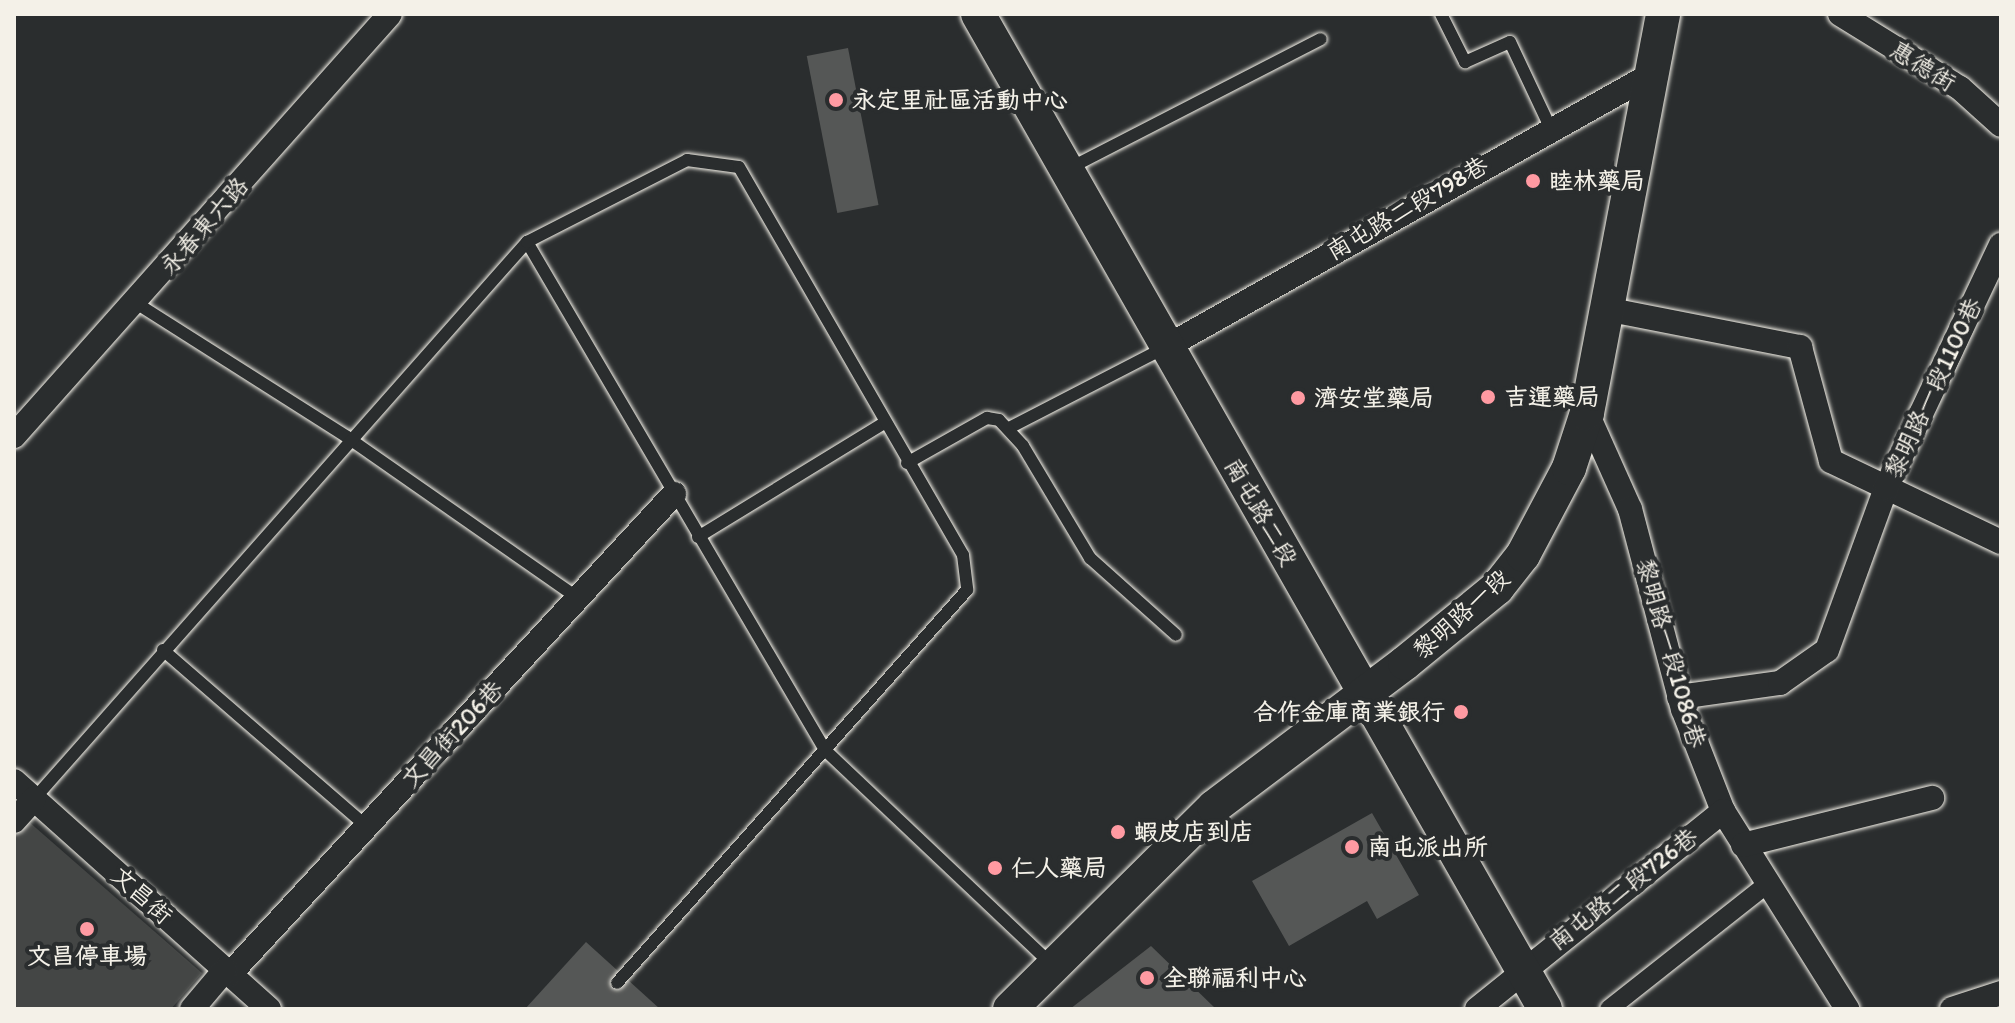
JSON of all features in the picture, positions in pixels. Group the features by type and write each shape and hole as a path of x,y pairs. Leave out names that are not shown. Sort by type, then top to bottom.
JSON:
{"main road":[{"name":"南屯路二段","path":"978,14 1545,1009"},
{"name":"黎明路一段","path":"1010,1009 1051,964 1214,807 1366,693 1497,588 1523,555 1569,468 1587,413 1611,310 1663,14"}],"street":[{"name":"永春東六路","path":"14,436 136,303 390,14"},
{"name":"惠德街","path":"1840,14 1960,88 2001,125"},
{"name":"南屯路二段798巷","path":"1166,347 1550,127 1652,74"},
{"name":"黎明路一段1100巷","path":"1886,488 2001,245"},
{"name":"黎明路一段1100巷","path":"1611,310 1800,347 1831,461 2001,542"},
{"name":"黎明路一段1086巷","path":"1587,413 1630,509 1679,697 1723,811 1766,885 1847,1009"},
{"path":"1679,697 1780,683 1827,650 1886,488"},
{"name":"文昌街206巷","path":"192,1009 367,827 674,494"},
{"name":"文昌街","path":"14,781 269,1009"},
{"path":"1743,845 1932,798"},
{"path":"14,821 34,799"},
{"name":"南屯路二段726巷","path":"1477,1009 1522,966 1723,811"},
{"path":"1609,1009 1766,885"},
{"path":"1952,1009 2001,993"}],"lane":[{"path":"1441,14 1465,62 1510,42 1550,127"},
{"path":"1067,169 1321,39"},
{"path":"34,799 347,437 527,242 687,160 739,167 907,463 963,555 967,590 617,983"},
{"path":"527,242 825,750 1051,964"},
{"path":"136,303 347,437 578,598"},
{"path":"1009,428 1166,347"},
{"path":"907,463 987,418 1009,428 1084,550 1118,590 1176,635"},
{"path":"698,537 884,423"},
{"path":"163,650 367,827"}],"shaded area":[{"path":"28,821 202,973 171,1009 14,1009 14,837"}],"building":[{"name":"永定里社區活動中心","path":"848,48 879,205 837,213 807,56"},
{"name":"南屯派出所","path":"1372,813 1419,895 1377,919 1367,901 1289,946 1252,881"},
{"path":"586,942 660,1009 525,1009"},
{"name":"全聯福利中心","path":"1151,946 1216,1009 1070,1009"}],"place":[{"name":"永定里社區活動中心","path":"836,100"},
{"name":"睦林藥局","path":"1533,181"},
{"name":"吉運藥局","path":"1488,397"},
{"name":"濟安堂藥局","path":"1298,398"},
{"name":"合作金庫商業銀行","path":"1461,712"},
{"name":"蝦皮店到店","path":"1118,832"},
{"name":"南屯派出所","path":"1352,847"},
{"name":"仁人藥局","path":"995,868"},
{"name":"文昌停車場","path":"87,929"},
{"name":"全聯福利中心","path":"1147,978"}]}
